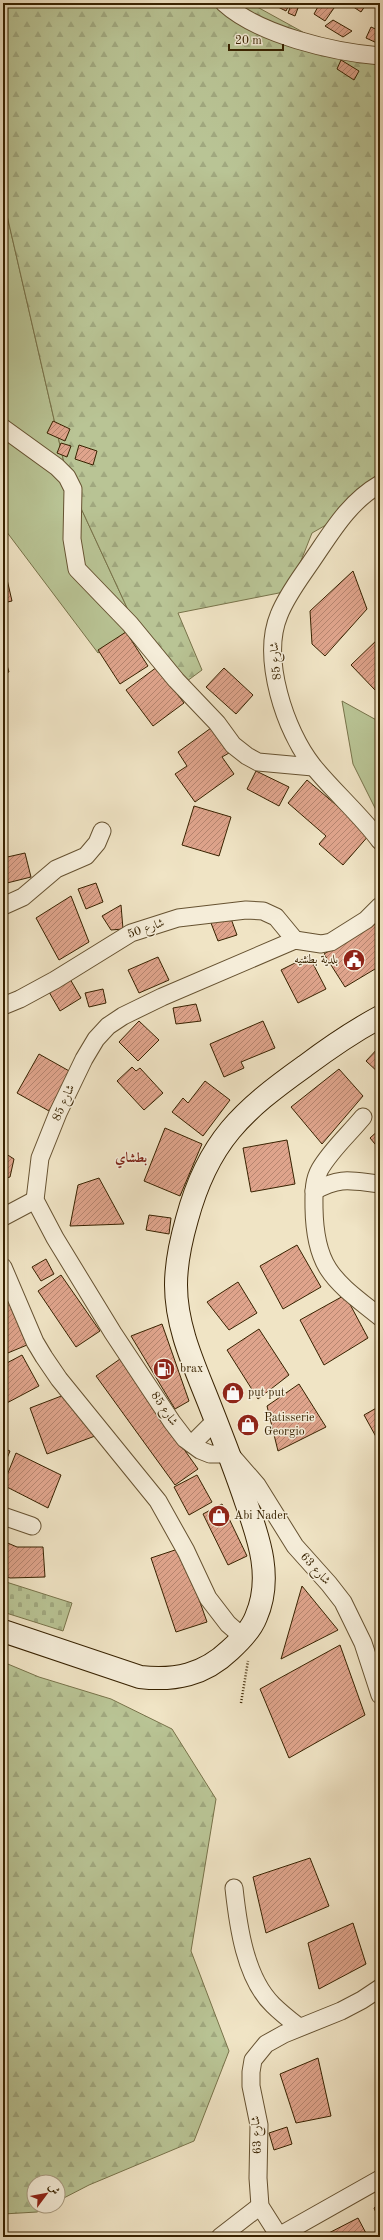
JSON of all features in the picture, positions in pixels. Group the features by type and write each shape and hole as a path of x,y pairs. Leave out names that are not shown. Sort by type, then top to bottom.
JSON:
{"main road":[{"path":"3,1631 140,1677 163,1680 177,1678 200,1670 224,1656 243,1637 256,1617 264,1579 264,1562 260,1542 230,1454 185,1342 178,1313 176,1286 181,1239 199,1182 211,1155 224,1136 253,1105 327,1050 380,1017"}],"street":[{"path":"224,3 233,12 263,28 356,54 380,56"},
{"path":"3,428 57,467 67,477 73,488 72,539 78,568 130,624 176,680 217,723 233,745 247,756 258,762 313,766"},
{"name":"شارع 85","path":"380,484 351,506 336,524 290,594 279,615 273,636 273,653 285,713 300,748 313,766 368,825 380,841"},
{"path":"3,906 23,897 56,869 86,856 97,843 102,831"},
{"path":"296,940 314,944 331,942 366,920 380,906"},
{"name":"شارع 50","path":"3,1006 20,1000 50,983 131,933 178,918 246,910 263,911 276,917 296,940"},
{"name":"شارع 85","path":"230,1454 210,1454 192,1444 172,1422 113,1332 55,1238 35,1200 40,1158 58,1113 84,1059 96,1039 108,1026 156,1000 296,940"},
{"path":"363,1117 320,1170 314,1191 317,1238 322,1257 330,1274 356,1299 380,1317"},
{"path":"314,1191 331,1182 340,1180 380,1184"},
{"path":"3,1217 35,1200"},
{"path":"3,1267 35,1342 44,1357 59,1379 158,1501 186,1551 208,1598 228,1624 243,1637"},
{"path":"192,1444 216,1420"},
{"name":"شارع 63","path":"230,1454 257,1485 295,1546 330,1584 343,1602 363,1643 380,1696"},
{"path":"3,1516 32,1526"},
{"path":"234,1888 242,1940 259,1986 272,2005 299,2027"},
{"name":"شارع 63","path":"380,1988 362,2000 340,2011 299,2027 266,2044 254,2060 251,2072 258,2125 258,2178 260,2206 279,2237 380,2179"},
{"path":"220,2237 260,2206"}],"green space":[{"path":"3,3 250,3 359,63 380,61 380,494 312,533 289,591 178,613 202,670 183,684 135,625 68,480 3,198"},
{"path":"3,198 68,480 135,625 98,653 3,527"},
{"path":"342,701 380,722 380,818 353,764"},
{"path":"3,1581 72,1603 63,1631 3,1612"},
{"path":"3,1662 39,1677 111,1699 172,1729 216,1799 191,1951 229,2051 194,2141 89,2185 66,2197 66,2174 26,2174 26,2213 3,2214"}],"building":[{"path":"280,3 290,3 286,11 278,7"},
{"path":"320,3 326,3 334,8 325,21 314,14"},
{"path":"354,3 367,3 361,12 352,6"},
{"path":"291,5 298,8 295,16 288,13"},
{"path":"333,20 352,31 343,37 325,26"},
{"path":"371,27 380,31 377,43 366,38"},
{"path":"341,60 359,71 354,80 337,69"},
{"path":"53,421 70,429 65,441 47,433"},
{"path":"61,443 71,446 67,457 57,453"},
{"path":"79,445 97,451 93,465 75,459"},
{"path":"3,562 12,601 3,603"},
{"path":"353,571 367,609 325,656 312,644 310,611"},
{"path":"126,632 148,666 120,684 98,650"},
{"path":"380,637 380,686 376,691 351,665"},
{"path":"3,652 9,672 3,673"},
{"path":"157,667 184,703 153,726 126,690"},
{"path":"224,668 253,695 236,714 206,687"},
{"path":"211,728 229,753 222,757 234,774 195,802 175,774 187,766 178,752"},
{"path":"256,771 289,787 279,806 247,789"},
{"path":"307,780 370,834 343,865 319,844 326,836 288,803"},
{"path":"194,806 231,817 219,856 182,845"},
{"path":"25,853 31,877 3,884 3,858"},
{"path":"96,883 103,902 86,909 78,889"},
{"path":"71,896 89,942 59,960 36,918"},
{"path":"121,905 123,929 111,930 102,916"},
{"path":"230,916 237,935 218,941 211,923"},
{"name":"بلدية بطشيه","path":"374,923 380,933 380,966 345,987 324,954"},
{"path":"309,956 326,989 298,1003 281,970"},
{"path":"158,957 169,980 139,993 128,970"},
{"path":"70,979 81,998 60,1011 49,992"},
{"path":"103,989 106,1003 89,1007 85,993"},
{"path":"196,1004 201,1021 176,1024 173,1008"},
{"path":"139,1021 159,1040 138,1061 119,1042"},
{"path":"263,1021 275,1048 241,1062 244,1068 224,1077 210,1044"},
{"path":"380,1046 380,1074 366,1061"},
{"path":"39,1054 71,1072 49,1111 17,1093"},
{"path":"132,1067 136,1071 140,1068 163,1093 144,1110 117,1081"},
{"path":"339,1069 363,1096 322,1144 291,1107"},
{"path":"205,1081 230,1100 203,1136 172,1112 183,1098 188,1103"},
{"path":"165,1128 202,1144 180,1196 144,1181"},
{"path":"380,1129 380,1150 370,1138"},
{"path":"287,1140 295,1184 251,1192 243,1148"},
{"path":"3,1152 14,1159 10,1177 3,1179"},
{"path":"99,1178 124,1224 70,1226 78,1185"},
{"path":"149,1215 171,1218 169,1234 146,1230"},
{"path":"297,1245 321,1287 283,1309 260,1266"},
{"path":"46,1259 54,1274 41,1281 32,1267"},
{"path":"61,1275 100,1331 76,1347 38,1291"},
{"path":"238,1282 257,1313 229,1330 207,1302"},
{"path":"6,1292 27,1345 3,1355 3,1293"},
{"path":"345,1295 368,1338 324,1365 300,1320"},
{"name":"brax","path":"162,1324 189,1401 175,1409 131,1336"},
{"path":"259,1329 289,1375 258,1399 227,1350"},
{"path":"22,1355 39,1386 3,1405 3,1365"},
{"path":"120,1359 198,1469 175,1485 96,1376"},
{"path":"299,1384 326,1427 278,1451 267,1406"},
{"path":"64,1395 95,1436 47,1454 30,1408"},
{"path":"380,1406 380,1444 364,1415"},
{"path":"3,1448 10,1451 3,1468"},
{"path":"16,1453 61,1475 48,1508 3,1485"},
{"path":"197,1475 212,1502 189,1515 174,1487"},
{"path":"222,1504 247,1556 228,1565 203,1514"},
{"path":"3,1541 17,1547 43,1547 45,1577 10,1578 3,1575"},
{"path":"181,1548 207,1622 176,1632 151,1558"},
{"path":"302,1586 338,1630 281,1659"},
{"path":"340,1645 365,1715 289,1758 260,1689"},
{"path":"310,1858 329,1906 266,1933 253,1877"},
{"path":"353,1923 366,1964 319,1989 308,1943"},
{"path":"318,2058 331,2116 296,2123 280,2074"},
{"path":"287,2127 292,2144 274,2150 269,2133"},
{"path":"380,2203 380,2222 374,2208"},
{"path":"358,2218 368,2237 321,2237"}],"place":[{"name":"بلدية بطشيه","path":"354,960"},
{"name":"brax","path":"164,1369"},
{"name":"put put","path":"233,1393"},
{"name":"Patisserie Georgio","path":"248,1425"},
{"name":"Abi Nader","path":"219,1516"}],"district":[{"name":"بطشاي","path":"131,1158"}]}
